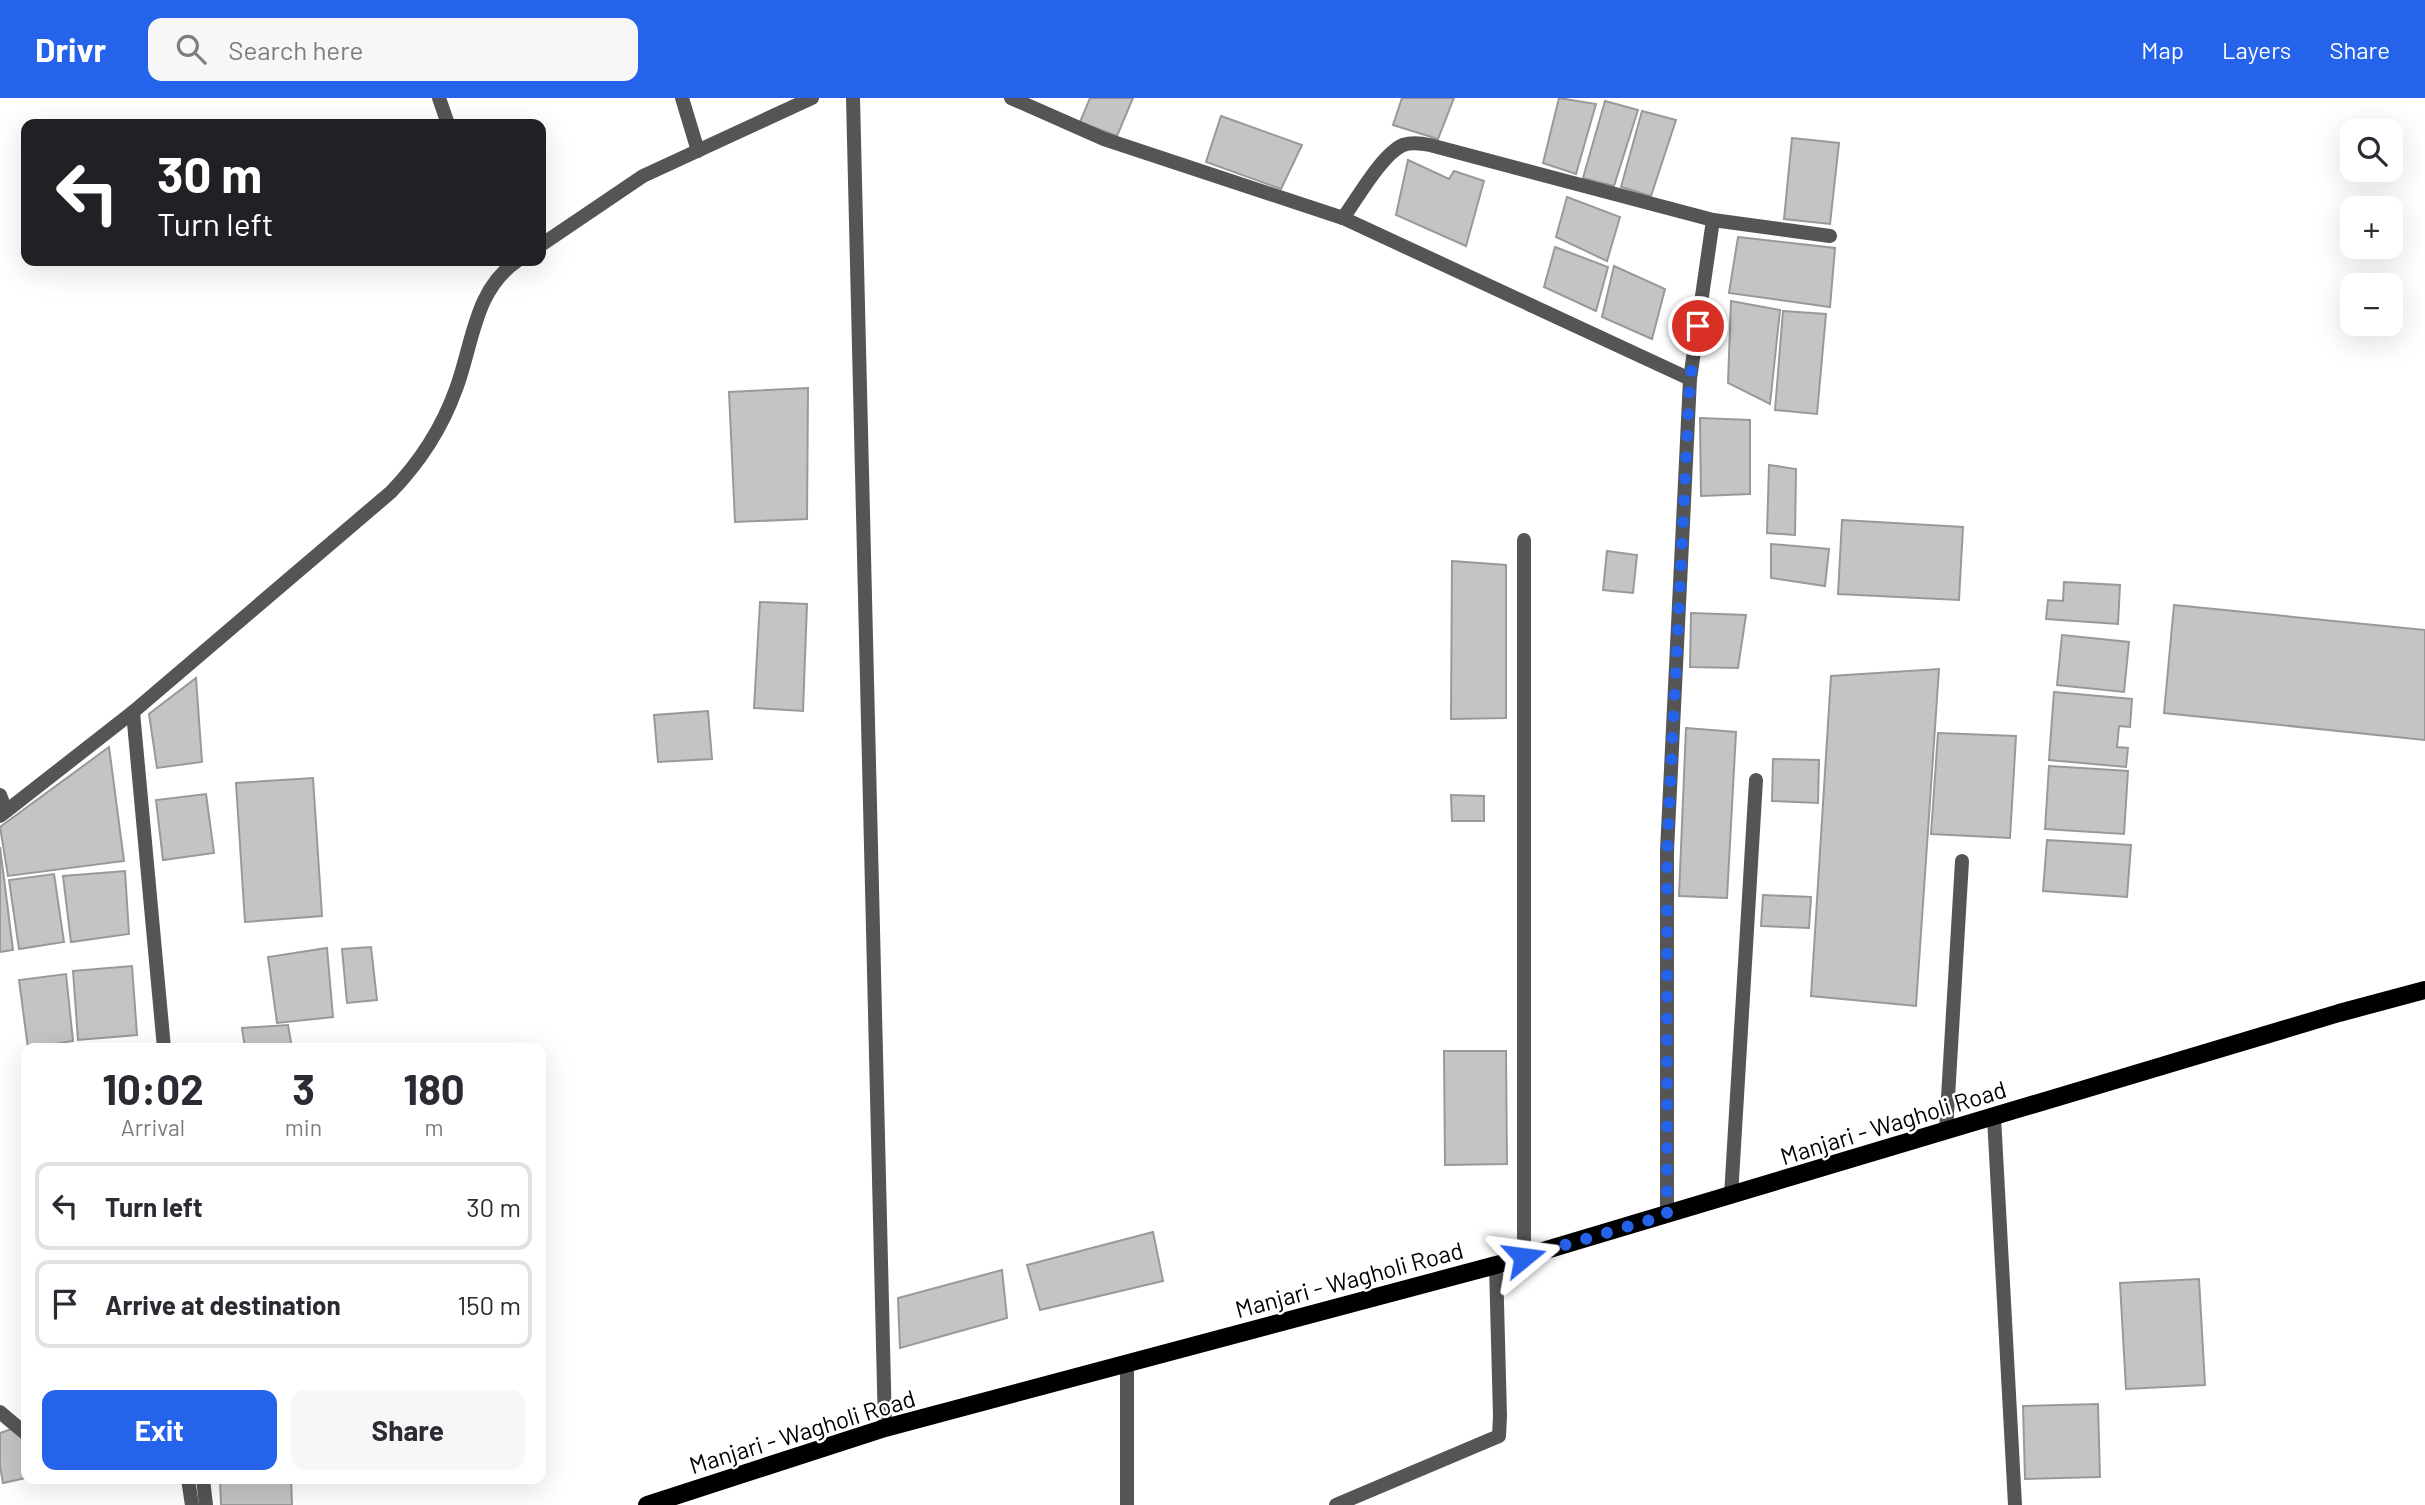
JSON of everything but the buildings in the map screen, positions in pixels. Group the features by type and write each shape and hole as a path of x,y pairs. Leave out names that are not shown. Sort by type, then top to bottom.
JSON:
{"main road":[{"name":"Manjari - Wagholi Road","path":"647,1505 885,1428 1496,1265 2326,1017 2425,990"}],"street":[{"path":"439,98 447,119"},
{"path":"682,98 698,151"},
{"path":"546,242 643,176 812,98"},
{"path":"853,98 885,1428"},
{"path":"1011,98 1104,139 1343,218 1690,379"},
{"path":"1343,218 1384,161 1400,146 1414,142 1713,220 1830,236"},
{"path":"1667,1215 1667,851 1690,379 1713,220"},
{"path":"0,795 3,814 133,712 391,492 413,469 431,443 456,390 482,300 506,266"},
{"path":"1524,540 1524,1257"},
{"path":"133,712 164,1043"},
{"path":"1731,1196 1756,780"},
{"path":"1946,1131 1962,860"},
{"path":"1994,1117 2015,1505"},
{"path":"1336,1505 1499,1437 1496,1265"},
{"path":"1127,1364 1127,1505"},
{"path":"0,1412 21,1430"},
{"path":"189,1484 192,1505"},
{"path":"204,1484 206,1505"}],"route":[{"path":"1524,1257 1667,1215 1667,851 1690,379 1698,326"}]}
